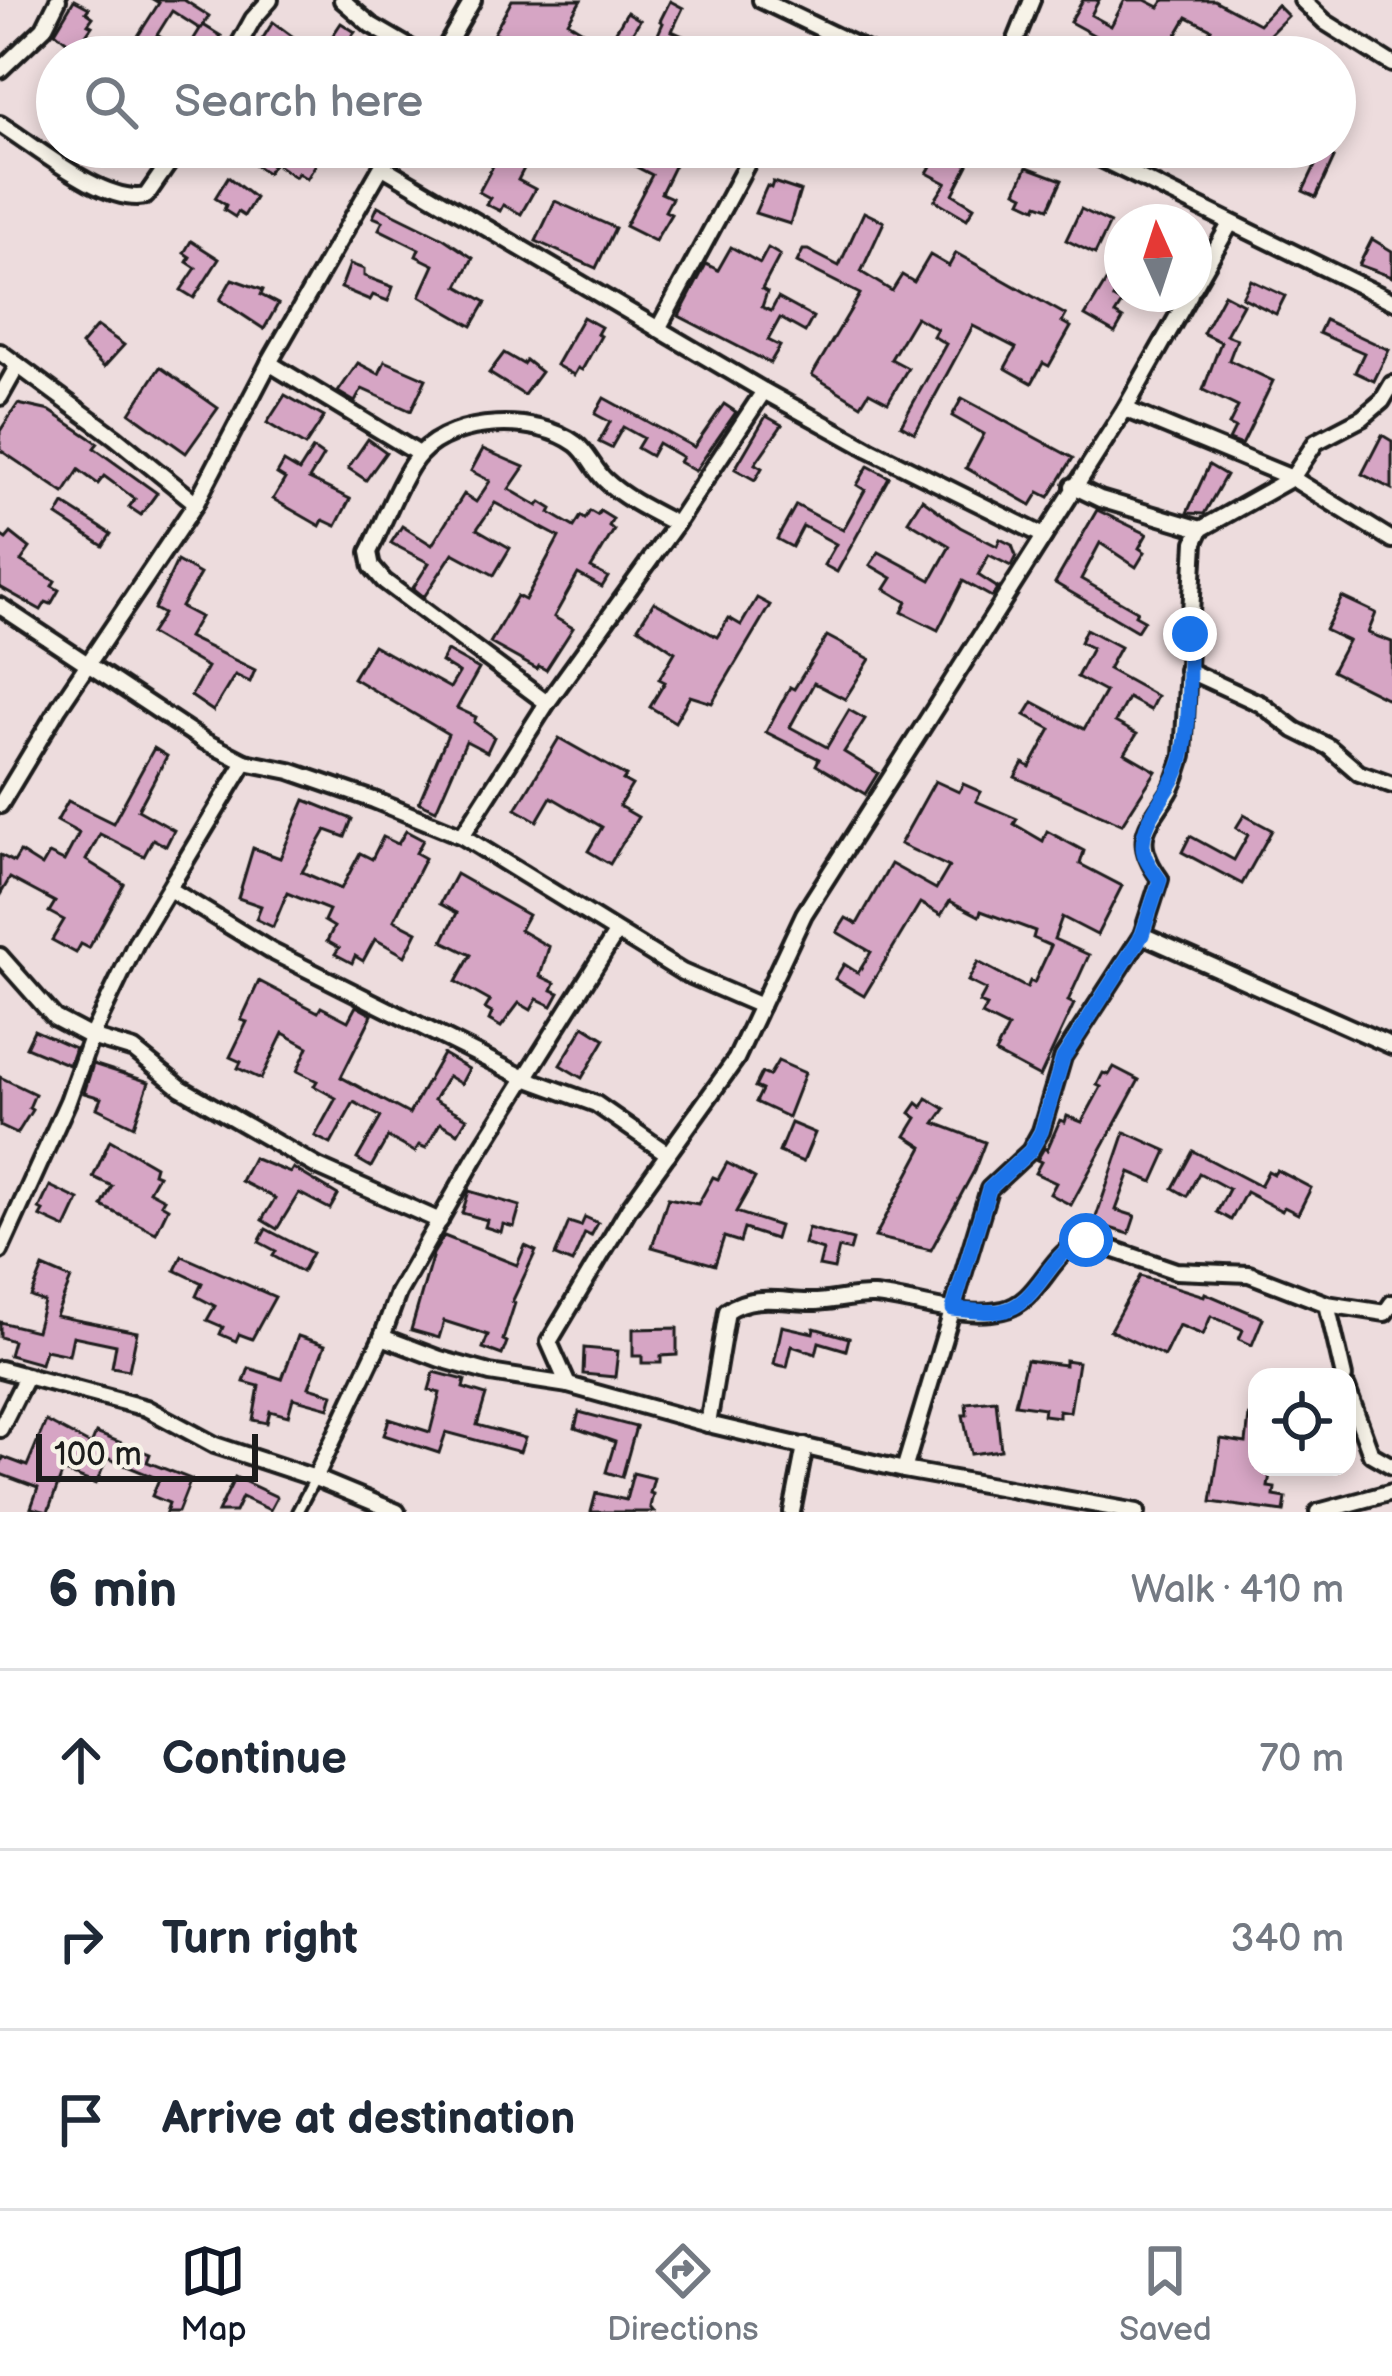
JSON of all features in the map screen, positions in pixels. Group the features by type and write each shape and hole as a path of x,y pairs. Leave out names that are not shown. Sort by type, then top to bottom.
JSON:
{"street":[{"path":"0,70 44,28 58,0"},
{"path":"244,36 270,0"},
{"path":"342,0 390,36"},
{"path":"452,36 473,0"},
{"path":"761,0 833,36"},
{"path":"1017,36 1032,0"},
{"path":"1303,0 1324,22 1347,36"},
{"path":"1356,42 1392,64"},
{"path":"0,124 36,147"},
{"path":"69,168 106,192 129,199 146,196 166,168"},
{"path":"0,805 59,706 196,503 269,363 382,168"},
{"path":"385,168 764,391 1044,536"},
{"path":"658,328 745,168"},
{"path":"1119,168 1392,301"},
{"path":"1212,256 1230,224"},
{"path":"568,1385 549,1342 629,1208 736,1059 803,914 1125,409 1180,312"},
{"path":"0,352 115,436 196,503"},
{"path":"269,363 419,454"},
{"path":"0,397 18,365"},
{"path":"904,1470 989,1189 1030,1151 1041,1132 1063,1058 1142,935 1160,880 1143,846 1154,812 1172,789 1183,756 1191,561 1201,529 1292,478 1316,442 1362,418 1382,401 1392,384"},
{"path":"462,836 547,703 676,524 764,391"},
{"path":"1125,409 1292,478 1392,540"},
{"path":"547,703 373,567 369,553 419,454 458,430 489,425 550,431 579,446 601,477 623,495 676,524"},
{"path":"1073,486 1100,499 1201,529"},
{"path":"0,605 152,710 244,762 353,793 462,836 682,972 760,1006"},
{"path":"1187,670 1261,704 1295,730 1329,747 1358,772 1392,785"},
{"path":"0,1252 136,944 244,762"},
{"path":"171,890 271,951 525,1078 596,1104 668,1154"},
{"path":"315,1478 398,1293 616,933"},
{"path":"1142,935 1392,1046"},
{"path":"0,956 55,1018 91,1037 134,1050 181,1088 318,1167 440,1221"},
{"path":"708,1424 728,1311 745,1299 814,1302 869,1296 953,1309 1005,1310 1026,1298 1072,1244 1086,1240 1176,1270 1250,1274 1327,1304 1385,1313 1392,1303"},
{"path":"1327,1304 1342,1368"},
{"path":"382,1337 490,1373 568,1385 904,1470 1137,1512"},
{"path":"0,1369 146,1408 214,1445 398,1512"},
{"path":"0,1429 26,1377"},
{"path":"1356,1413 1371,1454 1392,1466"},
{"path":"792,1512 805,1446"},
{"path":"1318,1512 1392,1492"}],"lane":[{"path":"297,1512 315,1478"}],"building":[{"path":"74,0 89,8 86,12 93,17 88,24 92,26 85,36 55,32"},
{"path":"154,0 184,0 209,16 203,25 221,36 196,36 200,29 172,11 159,36 138,36 159,3"},
{"path":"512,0 581,0 568,22 591,36 500,36 494,33"},
{"path":"1083,0 1099,0 1091,15 1111,26 1125,0 1145,0 1159,7 1164,0 1214,0 1259,24 1277,5 1288,16 1268,36 1207,36 1211,29 1187,17 1176,36 1096,36 1070,22"},
{"path":"670,1 683,8 672,31 683,36 657,36"},
{"path":"627,12 640,20 631,36 613,36"},
{"path":"273,22 292,36 264,36"},
{"path":"341,23 355,32 352,36 332,36"},
{"path":"282,168 314,168 307,179 298,173 295,177"},
{"path":"492,168 524,168 518,180 535,189 521,214 503,205 500,211 486,204 490,198 479,192"},
{"path":"638,168 673,168 661,193 672,198 665,211 671,214 655,241 625,226 652,175"},
{"path":"930,168 966,168 953,194 974,207 967,219 935,200 946,183 927,173"},
{"path":"1027,168 1062,180 1049,208 1021,201 1024,195 1016,191"},
{"path":"1314,168 1329,168 1316,197 1303,191"},
{"path":"228,177 255,198 244,216 238,212 235,217 215,198"},
{"path":"773,182 800,191 790,224 755,213"},
{"path":"555,201 615,228 596,268 536,241"},
{"path":"378,206 473,258 458,286 486,302 472,326 420,296 434,265 416,256 419,249 379,229 383,221 373,217"},
{"path":"1081,209 1104,220 1104,235 1095,254 1066,240"},
{"path":"864,212 884,222 861,272 892,291 902,275 914,282 930,255 949,266 956,253 1066,315 1062,322 1071,327 1049,366 1043,363 1032,383 1005,368 1016,348 973,326 915,433 901,425 946,344 933,336 937,329 916,317 891,359 908,368 888,402 869,392 861,405 812,375 860,294 797,262 803,250 808,250 839,266"},
{"path":"1372,239 1392,251 1392,277 1359,265"},
{"path":"191,241 219,259 194,298 181,290 196,268 184,253"},
{"path":"731,247 760,263 768,248 780,255 762,289 767,292 762,307 771,311 778,298 813,317 805,332 780,318 768,340 780,346 770,363 679,316 706,264 718,270"},
{"path":"350,264 364,269 364,276 393,287 388,301 373,295 370,300 341,288"},
{"path":"232,279 263,290 261,295 278,304 264,329 220,300"},
{"path":"1251,280 1285,296 1276,314 1242,297"},
{"path":"1104,285 1104,312 1116,312 1123,319 1115,333 1085,316"},
{"path":"1224,294 1243,304 1226,335 1237,339 1229,360 1273,381 1242,445 1229,440 1235,428 1229,425 1238,407 1203,390 1221,342 1203,333"},
{"path":"583,317 601,327 597,334 601,336 582,370 578,368 574,375 556,365"},
{"path":"1325,320 1389,350 1374,381 1355,372 1364,353 1319,333"},
{"path":"97,326 124,345 104,367 81,345"},
{"path":"504,353 523,364 526,360 541,372 524,395 489,373"},
{"path":"385,361 426,379 411,411 362,389 355,402 338,392 358,363 379,374"},
{"path":"160,367 218,408 186,453 130,413"},
{"path":"285,395 324,417 305,446 267,423"},
{"path":"604,398 694,447 724,404 736,412 695,471 658,443 651,456 637,448 643,438 623,427 611,448 599,442 610,422 595,414"},
{"path":"962,398 1073,458 1049,497 1039,492 1031,505 966,468 984,434 952,416"},
{"path":"18,404 50,411 98,443 94,448 157,493 141,515 129,507 135,499 104,476 98,484 79,470 64,493 0,450 0,431"},
{"path":"766,416 782,425 755,464 762,468 755,480 735,469"},
{"path":"1382,435 1392,441 1392,489 1362,474"},
{"path":"368,439 386,452 366,480 348,468"},
{"path":"313,449 323,456 309,479 350,499 336,526 323,520 320,526 273,499 285,479 277,474 284,462 299,471"},
{"path":"483,449 524,467 509,489 538,506 541,502 574,527 590,511 613,519 609,526 614,530 591,568 608,577 602,587 578,574 554,617 573,628 546,670 490,643 517,596 525,600 559,537 495,503 477,529 510,548 494,575 453,553 424,597 413,588 429,563 391,543 402,526 432,545 464,494 476,502 490,481 471,471"},
{"path":"1209,465 1226,475 1204,514 1187,513"},
{"path":"868,466 889,477 837,572 824,565 836,544 803,526 792,547 777,539 796,505 843,530 865,490 857,485"},
{"path":"922,499 997,546 1000,539 1012,545 1016,556 1011,566 989,555 978,575 998,588 992,597 963,581 938,630 902,612 907,602 885,589 892,578 870,565 879,552 931,580 950,546 908,521"},
{"path":"64,504 111,534 103,546 57,516"},
{"path":"1097,510 1147,534 1139,548 1145,552 1136,567 1100,543 1081,579 1137,611 1135,615 1144,620 1137,631 1055,583"},
{"path":"11,533 30,548 21,561 55,581 52,586 59,590 41,610 0,587 0,535 6,539"},
{"path":"177,561 200,574 181,607 200,617 188,637 255,670 250,682 235,675 213,711 191,696 207,667 150,634 163,614 154,609"},
{"path":"1342,597 1376,613 1368,633 1392,642 1392,701 1332,671 1348,641 1325,630"},
{"path":"757,598 770,605 712,703 690,696 675,722 650,707 675,652 638,627 654,602 717,637 729,618 741,625"},
{"path":"1086,629 1120,647 1108,669 1157,696 1150,710 1128,698 1115,722 1137,734 1125,753 1156,771 1122,824 1015,777 1023,763 1030,767 1051,729 1025,715 1033,702 1084,729 1105,692 1077,677 1092,648 1080,642"},
{"path":"827,636 870,659 845,699 814,683 790,727 827,747 849,710 865,719 844,752 878,773 865,794 816,765 819,759 766,732 790,687 794,689"},
{"path":"373,645 450,688 459,673 441,662 447,651 479,669 457,708 476,717 474,722 494,737 487,752 466,741 436,810 419,802 448,734 353,678"},
{"path":"559,738 626,776 623,780 632,785 619,806 638,817 610,864 588,851 602,827 551,797 537,821 516,809"},
{"path":"154,748 167,756 138,810 174,830 166,846 153,839 144,856 100,834 86,860 124,884 89,948 81,944 76,953 52,940 64,920 49,912 55,902 10,878 0,895 0,855 14,862 20,852 42,866 49,854 64,861 79,833 57,821 68,801 113,823"},
{"path":"935,781 959,792 963,784 981,792 976,801 1017,819 1014,824 1043,841 1047,831 1084,851 1080,864 1122,886 1097,935 1062,917 1054,939 1089,955 1068,1001 1074,1004 1040,1077 995,1053 1008,1028 982,1015 987,1006 979,1003 986,990 968,981 978,962 1027,988 1030,981 1034,983 1051,946 1033,938 1035,931 981,911 979,916 950,901 941,915 920,903 864,996 835,979 844,964 858,973 871,952 837,932 846,918 857,924 891,864 936,889 949,867 900,844"},
{"path":"305,800 352,819 345,837 326,830 302,872 341,889 360,853 372,859 383,837 398,844 406,831 423,840 416,853 425,858 394,920 417,932 405,956 375,939 363,961 355,956 352,963 335,954 339,948 327,941 334,927 324,921 329,910 287,893 273,927 256,919 261,906 238,898 253,848 280,858"},
{"path":"1244,815 1272,830 1242,884 1182,852 1190,836 1234,860 1248,835 1236,828"},
{"path":"456,874 528,915 520,930 549,947 540,976 555,983 552,990 559,993 552,1006 537,999 531,1010 519,1003 501,1027 489,1020 492,1013 485,1009 490,1001 456,982 471,955 443,941 457,913 440,904"},
{"path":"259,981 318,1012 321,1007 348,1021 356,1006 372,1015 341,1077 409,1114 443,1054 469,1069 461,1084 448,1076 434,1100 467,1118 458,1133 440,1123 426,1148 419,1145 415,1152 388,1137 371,1167 357,1159 381,1117 354,1102 331,1144 315,1136 336,1098 297,1071 308,1047 283,1033 261,1079 238,1068 241,1062 230,1057"},
{"path":"584,1026 605,1039 582,1078 560,1065"},
{"path":"34,1030 75,1048 69,1065 26,1047"},
{"path":"778,1061 805,1073 788,1117 756,1102 762,1090 755,1087 762,1073 769,1076"},
{"path":"93,1064 149,1082 134,1126 97,1108 101,1098 84,1093"},
{"path":"1114,1067 1139,1080 1071,1205 1050,1194 1056,1183 1035,1173 1041,1162 1037,1160 1047,1150 1060,1120 1065,1122 1067,1116 1082,1122 1101,1087 1097,1085 1103,1073 1109,1075"},
{"path":"0,1077 35,1094 32,1110 17,1134 0,1126"},
{"path":"927,1098 945,1109 935,1123 985,1142 931,1250 875,1237 923,1147 906,1136 917,1118 910,1113"},
{"path":"791,1123 815,1133 803,1162 779,1152"},
{"path":"1125,1132 1167,1151 1153,1182 1130,1172 1116,1210 1135,1216 1129,1234 1094,1223"},
{"path":"110,1140 155,1166 153,1173 158,1175 149,1191 164,1199 161,1204 168,1208 156,1233 102,1206 112,1186 93,1177"},
{"path":"1193,1151 1260,1186 1268,1171 1274,1174 1277,1170 1311,1188 1298,1214 1246,1192 1231,1220 1217,1212 1229,1189 1199,1173 1187,1196 1173,1188"},
{"path":"253,1158 290,1173 293,1168 338,1195 330,1209 299,1193 277,1229 262,1220 275,1198 241,1181"},
{"path":"727,1163 755,1178 736,1212 779,1226 775,1239 744,1229 740,1242 724,1237 715,1265 652,1247 668,1198 698,1204"},
{"path":"50,1186 79,1200 66,1228 40,1216"},
{"path":"469,1191 520,1206 514,1227 503,1224 501,1232 485,1227 487,1220 462,1213"},
{"path":"585,1217 598,1223 591,1236 585,1233 572,1263 555,1256 569,1222 581,1226"},
{"path":"808,1228 853,1240 850,1251 839,1248 834,1269 819,1266 823,1250 804,1244"},
{"path":"266,1229 312,1253 302,1272 259,1242"},
{"path":"444,1236 517,1265 525,1246 536,1251 512,1302 502,1355 483,1348 488,1335 444,1321 439,1338 411,1330 433,1254"},
{"path":"182,1256 275,1297 252,1339 239,1334 236,1341 220,1334 223,1327 207,1320 215,1306 196,1296 202,1283 175,1270"},
{"path":"43,1267 71,1279 56,1316 137,1332 129,1370 112,1367 116,1345 73,1336 69,1355 45,1350 41,1364 9,1355 13,1341 0,1337 0,1322 36,1331 44,1302 31,1297"},
{"path":"1140,1276 1205,1293 1263,1318 1252,1345 1239,1339 1243,1330 1211,1316 1203,1335 1179,1325 1164,1356 1110,1330"},
{"path":"782,1326 813,1333 814,1328 849,1338 846,1350 819,1342 816,1354 792,1346 787,1367 774,1364"},
{"path":"677,1328 677,1355 661,1356 661,1363 642,1363 642,1356 633,1356 633,1329"},
{"path":"298,1336 325,1345 309,1387 333,1394 329,1408 293,1398 288,1416 270,1411 267,1423 253,1420 259,1386 244,1382 249,1368 282,1379"},
{"path":"584,1348 618,1351 615,1377 583,1374"},
{"path":"1026,1360 1078,1362 1070,1412 1059,1410 1059,1417 1043,1415 1044,1408 1015,1404"},
{"path":"434,1372 465,1380 463,1388 486,1395 477,1425 525,1438 520,1452 446,1432 439,1453 384,1435 389,1419 430,1432 440,1393 429,1390"},
{"path":"996,1400 1001,1450 971,1454 963,1415 967,1415 966,1403"},
{"path":"579,1412 636,1427 622,1477 606,1472 615,1442 575,1428"},
{"path":"46,1421 91,1445 96,1433 150,1454 147,1462 191,1479 178,1512 166,1512 169,1503 152,1496 159,1479 107,1458 96,1484 63,1471 48,1512 31,1508 38,1488 0,1474 0,1466 3,1457 27,1466"},
{"path":"1248,1425 1248,1476 1270,1476 1268,1487 1275,1488 1274,1496 1286,1498 1284,1512 1211,1502 1221,1439 1246,1443"},
{"path":"633,1473 654,1478 650,1507 654,1512 591,1512 596,1493 626,1500"},
{"path":"235,1477 277,1497 270,1510 242,1497 235,1512 218,1512"}],"route":[{"path":"1086,1240 1072,1244 1026,1298 1005,1310 953,1309 989,1189 1030,1151 1041,1132 1063,1058 1142,935 1160,880 1143,846 1154,812 1172,789 1183,756 1190,634"}]}
